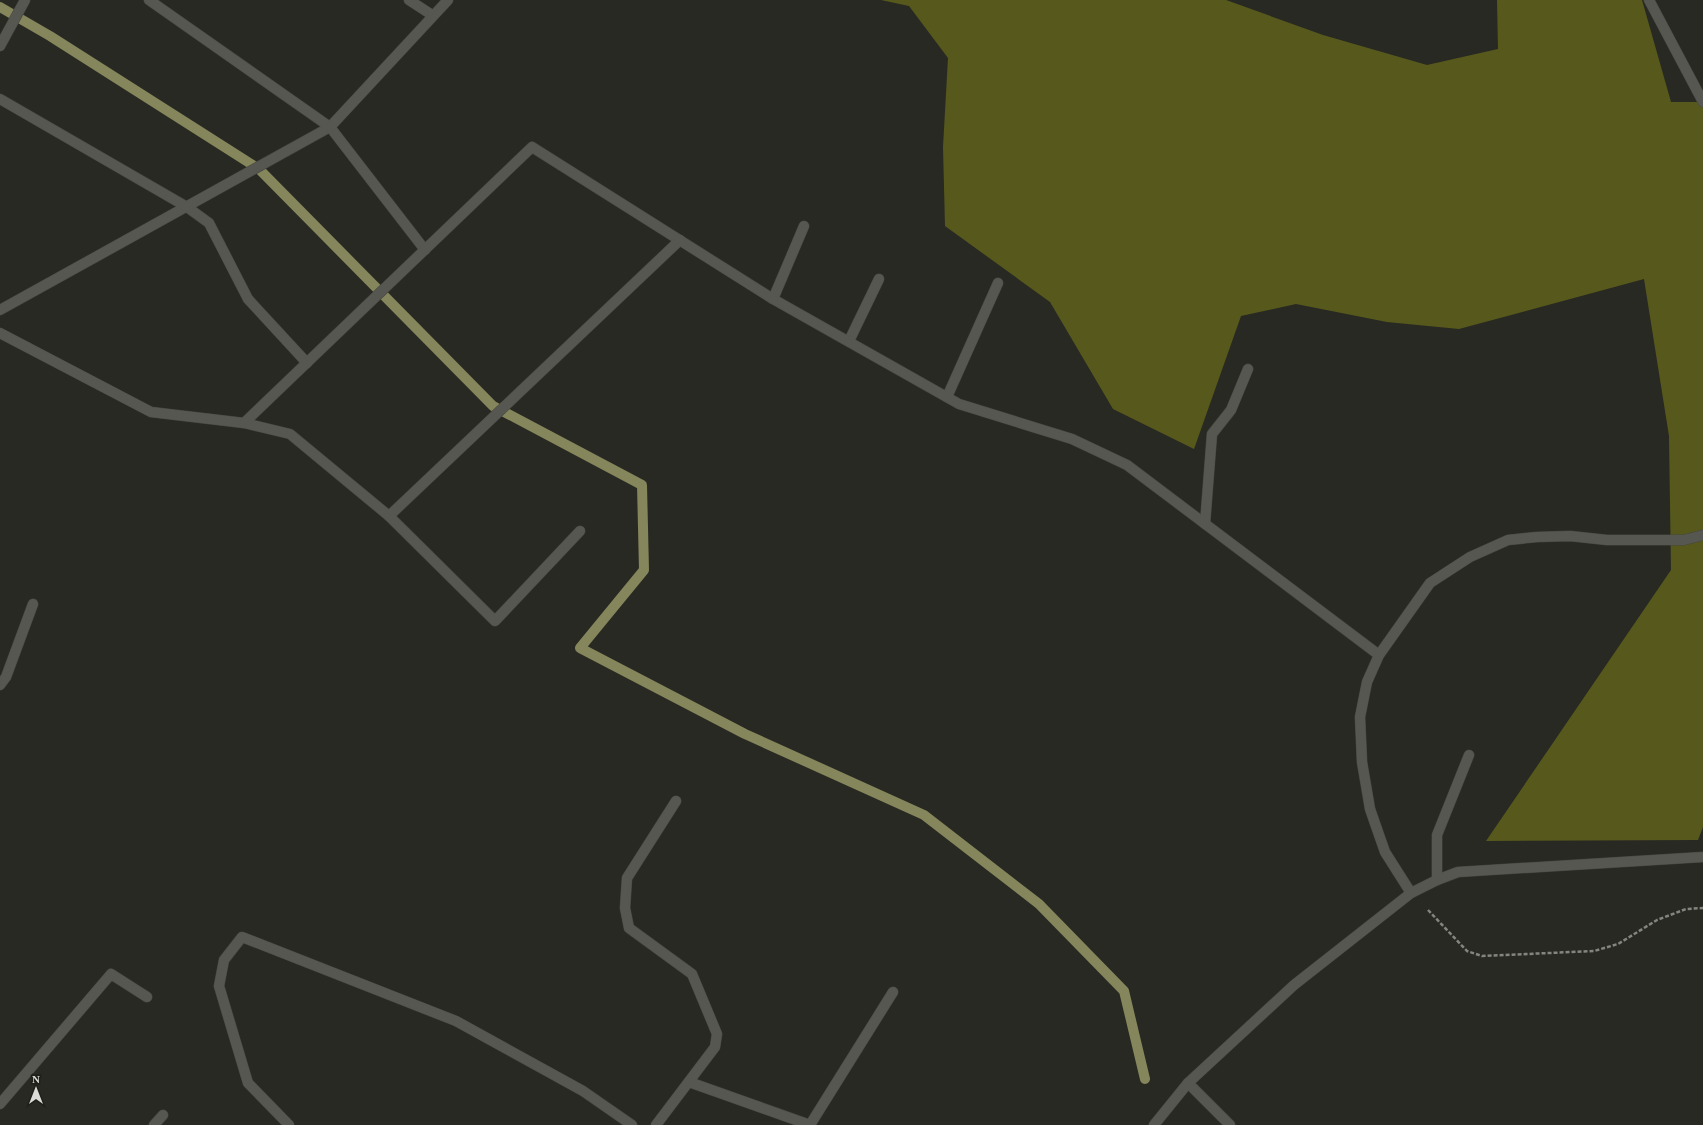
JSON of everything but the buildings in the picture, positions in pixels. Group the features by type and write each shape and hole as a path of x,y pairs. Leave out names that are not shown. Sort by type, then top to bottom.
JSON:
{"street":[{"path":"0,46 25,0"},
{"path":"150,0 330,127 425,250"},
{"path":"408,0 432,16"},
{"path":"0,310 330,127 448,0"},
{"path":"1649,0 1703,102"},
{"path":"0,99 187,207 209,223 248,299 307,363"},
{"path":"244,423 532,147 773,299 959,404 1072,439 1127,465 1379,655"},
{"path":"773,299 804,226"},
{"path":"389,516 680,240"},
{"path":"848,341 879,279"},
{"path":"947,397 998,283"},
{"path":"0,333 151,412 244,423 290,434 389,516 495,621 580,531"},
{"path":"1205,524 1212,434 1231,410 1248,369"},
{"path":"1411,892 1386,852 1370,809 1362,762 1360,717 1366,682 1379,655 1430,583 1470,557 1508,540 1570,536 1607,540 1684,540 1703,535"},
{"path":"0,685 6,677 33,604"},
{"path":"1437,880 1437,835 1469,755"},
{"path":"656,1125 715,1046 717,1034 692,974 630,928 626,908 627,878 676,801"},
{"path":"1154,1125 1188,1083 1294,985 1411,892 1458,872 1703,857"},
{"path":"289,1125 248,1083 219,986 224,960 242,937 456,1021 583,1091 632,1125"},
{"path":"0,1104 112,974 147,997"},
{"path":"688,1082 810,1125 893,992"},
{"path":"1188,1083 1230,1125"},
{"path":"154,1125 164,1115"}],"path":[{"path":"1411,892 1468,951 1482,956 1594,951 1618,944 1658,920 1686,909 1703,908"}],"shaded area":[{"path":"881,0 1226,0 1323,35 1427,65 1498,49 1497,0 1642,0 1671,102 1703,102 1703,827 1698,840 1486,841 1671,570 1669,436 1644,279 1459,329 1387,322 1296,304 1241,316 1194,449 1113,409 1050,302 945,226 943,147 948,58 909,6"}],"waterway":[{"path":"0,7 50,36 259,169 493,406 642,485 644,570 580,648 745,734 924,815 1039,904 1124,991 1145,1079"}]}
